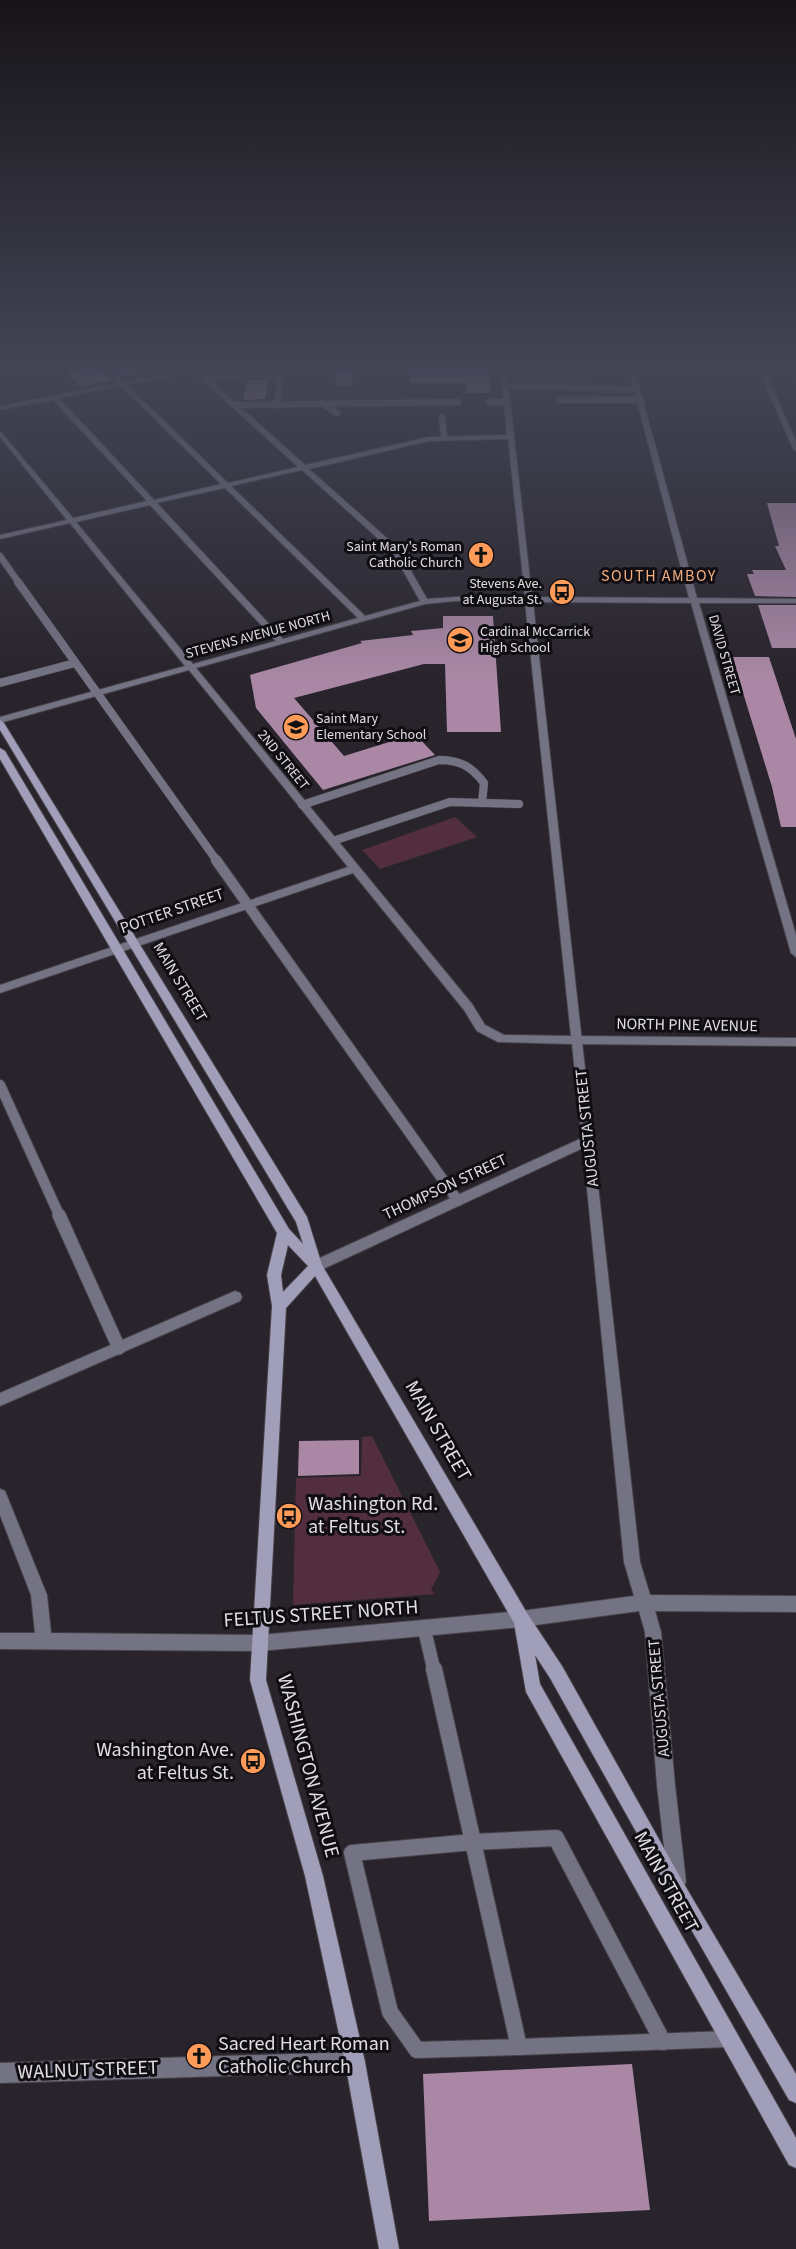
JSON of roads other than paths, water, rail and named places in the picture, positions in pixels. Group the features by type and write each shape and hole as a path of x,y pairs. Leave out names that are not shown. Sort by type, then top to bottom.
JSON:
{"main road":[{"name":"MAIN STREET","path":"0,722 302,1221 316,1266 521,1619 556,1672 678,1890 796,2092"},
{"name":"MAIN STREET","path":"0,751 284,1233 316,1266"},
{"name":"WASHINGTON AVENUE","path":"284,1233 274,1275 279,1306 258,1680 314,1876 355,2062 389,2249"},
{"path":"279,1306 316,1266"},
{"name":"MAIN STREET","path":"521,1619 532,1686 796,2158"}],"street":[{"name":"2ND STREET","path":"29,469 356,868 468,1007 481,1028 502,1039 577,1040"},
{"path":"123,469 282,642"},
{"path":"211,469 364,620"},
{"path":"0,537 301,469"},
{"path":"306,469 395,550 425,602"},
{"name":"AUGUSTA STREET","path":"513,469 588,1140 632,1562 653,1632 666,1785 678,1890"},
{"name":"DAVID STREET","path":"659,469 694,601 796,953"},
{"name":"STEVENS AVENUE NORTH","path":"0,722 425,602 796,601"},
{"name":"POTTER STREET","path":"0,988 356,868"},
{"name":"NORTH PINE AVENUE","path":"577,1040 796,1042"},
{"name":"THOMPSON STREET","path":"316,1266 588,1140"},
{"path":"0,1400 235,1297"},
{"path":"0,1496 39,1595 44,1640"},
{"name":"FELTUS STREET NORTH","path":"0,1641 260,1642 521,1619 644,1603 796,1604"},
{"name":"WALNUT STREET","path":"0,2073 355,2062"}],"lane":[{"path":"0,556 458,1201"},
{"path":"0,683 75,663"},
{"path":"302,805 439,760 454,760 473,767 484,783 482,803"},
{"path":"333,841 450,802 519,804"},
{"path":"0,1085 119,1348"},
{"path":"424,1628 519,2047"},
{"path":"663,2042 556,1838 473,1842 352,1853 390,2012 417,2050 663,2042 728,2039"}],"place":[{"name":"Saint Mary's Roman Catholic Church","path":"481,555"},
{"name":"Stevens Ave. at Augusta St.","path":"562,592"},
{"name":"Cardinal McCarrick High School","path":"460,640"},
{"name":"Saint Mary Elementary School","path":"296,727"},
{"name":"Washington Rd. at Feltus St.","path":"289,1516"},
{"name":"Washington Ave. at Feltus St.","path":"253,1761"},
{"name":"Sacred Heart Roman Catholic Church","path":"199,2056"}],"district":[{"name":"SOUTH AMBOY","path":"659,576"}]}
